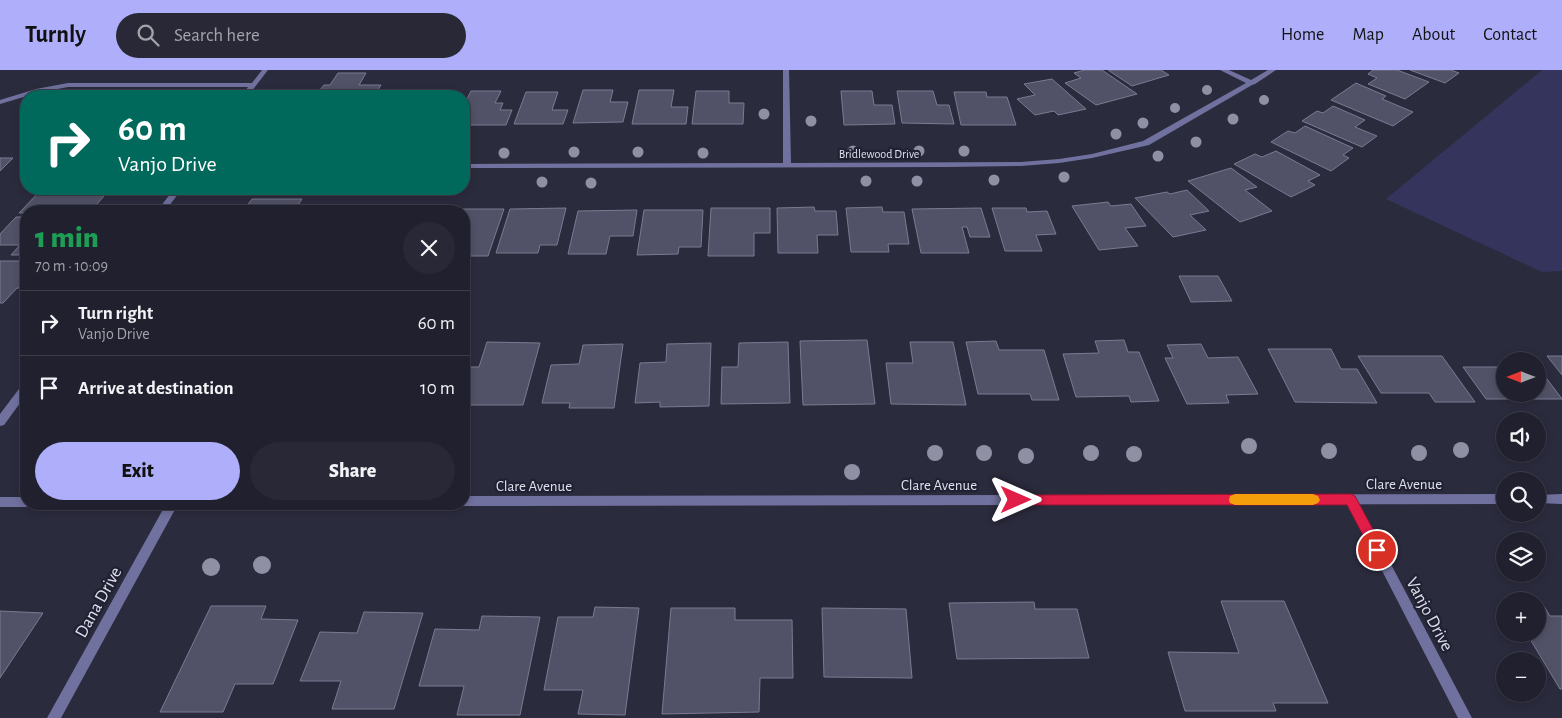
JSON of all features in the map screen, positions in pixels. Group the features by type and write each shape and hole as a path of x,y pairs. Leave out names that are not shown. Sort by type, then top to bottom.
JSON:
{"street":[{"path":"249,90 265,70"},
{"path":"786,70 787,165"},
{"path":"1224,70 1253,82"},
{"name":"Bridlewood Drive","path":"470,166 1021,164 1092,156 1146,143 1273,70"},
{"path":"41,90 68,85 253,85"},
{"path":"0,102 20,96"},
{"path":"166,205 173,195"},
{"path":"0,422 20,396"},
{"path":"1546,499 1562,498"},
{"name":"Clare Avenue","path":"470,501 1496,499"},
{"name":"Vanjo Drive","path":"1351,500 1465,718"},
{"path":"0,502 20,502"},
{"name":"Dana Drive","path":"54,718 169,510"}],"shaded area":[{"path":"1542,70 1562,70 1562,271 1542,272 1386,199"}],"building":[{"path":"1085,70 1102,70 1137,94 1096,105 1065,83 1081,78 1074,73"},
{"path":"1108,70 1161,70 1169,75 1132,86"},
{"path":"1373,70 1397,70 1429,82 1405,99 1368,84 1377,78 1368,74"},
{"path":"1410,70 1451,70 1459,73 1445,83"},
{"path":"338,73 366,73 359,85 381,85 378,90 320,90 324,85 330,85"},
{"path":"1052,79 1086,109 1058,115 1054,111 1035,115 1017,99 1035,95 1024,84"},
{"path":"1356,83 1386,96 1382,99 1413,112 1393,126 1331,100"},
{"path":"583,90 613,90 610,102 628,102 623,122 573,123"},
{"path":"639,90 674,90 671,107 688,107 686,124 632,124"},
{"path":"471,91 501,91 495,103 503,103 500,110 512,110 506,125 470,125"},
{"path":"696,91 729,91 729,103 744,103 743,124 692,124"},
{"path":"841,91 872,91 874,105 892,105 895,124 844,125"},
{"path":"897,91 933,91 937,105 949,105 954,124 902,123"},
{"path":"526,92 558,92 552,110 568,110 563,124 514,124"},
{"path":"954,92 986,92 987,97 1007,97 1016,125 961,125"},
{"path":"1333,106 1365,120 1355,127 1377,136 1362,147 1302,121 1317,111 1323,113"},
{"path":"1305,126 1353,148 1343,155 1349,158 1331,171 1271,142 1288,131 1295,133"},
{"path":"1276,151 1320,175 1308,181 1315,185 1291,197 1234,164 1255,154 1262,157"},
{"path":"0,158 13,158 0,171"},
{"path":"1231,168 1257,187 1245,190 1272,211 1240,222 1188,181"},
{"path":"1187,190 1209,211 1190,215 1206,230 1173,237 1135,198 1167,192 1170,194"},
{"path":"36,195 105,195 96,205 27,205"},
{"path":"252,199 302,199 298,205 248,205"},
{"path":"1108,202 1111,206 1131,204 1146,226 1125,228 1138,246 1099,250 1072,206"},
{"path":"814,207 815,211 836,211 838,235 817,235 818,253 778,253 777,208"},
{"path":"882,207 883,212 904,212 909,244 888,244 889,252 851,252 846,208"},
{"path":"566,208 557,245 540,245 538,253 496,253 510,209"},
{"path":"711,208 770,208 770,233 754,233 754,256 708,256"},
{"path":"981,208 990,237 970,237 967,227 962,227 969,253 921,253 912,209"},
{"path":"992,208 1026,208 1027,212 1047,211 1056,234 1036,235 1042,251 1005,251"},
{"path":"470,209 504,209 488,256 470,256"},
{"path":"637,210 633,236 610,236 606,254 568,254 578,211"},
{"path":"644,210 703,210 701,247 679,247 678,254 637,255"},
{"path":"16,217 20,217 20,245 0,245 0,234"},
{"path":"20,245 20,255 11,255"},
{"path":"0,261 20,261 20,288 17,288 3,303 0,303"},
{"path":"1179,276 1218,276 1232,301 1191,302"},
{"path":"867,340 875,404 803,405 800,341"},
{"path":"1124,340 1128,352 1139,352 1159,401 1131,402 1129,396 1076,397 1063,354 1099,353 1095,341"},
{"path":"996,341 999,350 1044,350 1059,400 1032,400 1030,394 978,394 966,342"},
{"path":"487,342 540,343 523,405 470,405 470,367 479,367"},
{"path":"788,342 790,403 721,404 722,367 738,367 739,343"},
{"path":"910,342 953,342 966,405 891,404 886,363 913,363"},
{"path":"711,343 709,406 660,407 660,402 635,403 640,363 666,362 667,344"},
{"path":"623,344 614,408 569,408 570,403 542,403 551,365 579,364 583,345"},
{"path":"1201,344 1208,358 1238,357 1258,394 1226,395 1229,403 1187,404 1165,358 1173,358 1167,345"},
{"path":"1268,349 1331,349 1341,369 1357,369 1377,403 1295,402"},
{"path":"1358,356 1442,356 1475,402 1435,402 1429,393 1381,393"},
{"path":"1547,356 1562,356 1562,375"},
{"path":"1463,367 1496,367 1496,399 1486,399"},
{"path":"1546,378 1562,399 1546,399"},
{"path":"1221,601 1284,601 1328,703 1273,703 1276,711 1185,711 1168,652 1239,653"},
{"path":"1034,602 1035,609 1077,609 1089,658 957,659 949,603"},
{"path":"211,606 266,606 261,619 298,620 273,684 235,684 223,712 160,712"},
{"path":"595,607 639,608 625,715 578,714 583,690 544,690 558,617 593,617"},
{"path":"671,608 735,608 735,620 792,620 793,678 760,678 759,712 662,714"},
{"path":"822,608 906,609 912,678 824,677"},
{"path":"1546,609 1550,616 1562,616 1562,689 1560,689 1546,666 1546,652 1538,652 1532,642 1546,642"},
{"path":"0,611 43,613 0,678"},
{"path":"364,612 423,613 394,709 332,709 341,681 300,681 320,632 357,633"},
{"path":"482,616 540,617 520,715 457,715 464,686 419,686 435,629 479,630"}],"slow traffic":[{"path":"1235,500 1313,500"}],"route":[{"path":"1016,500 1351,500 1377,550"}]}
